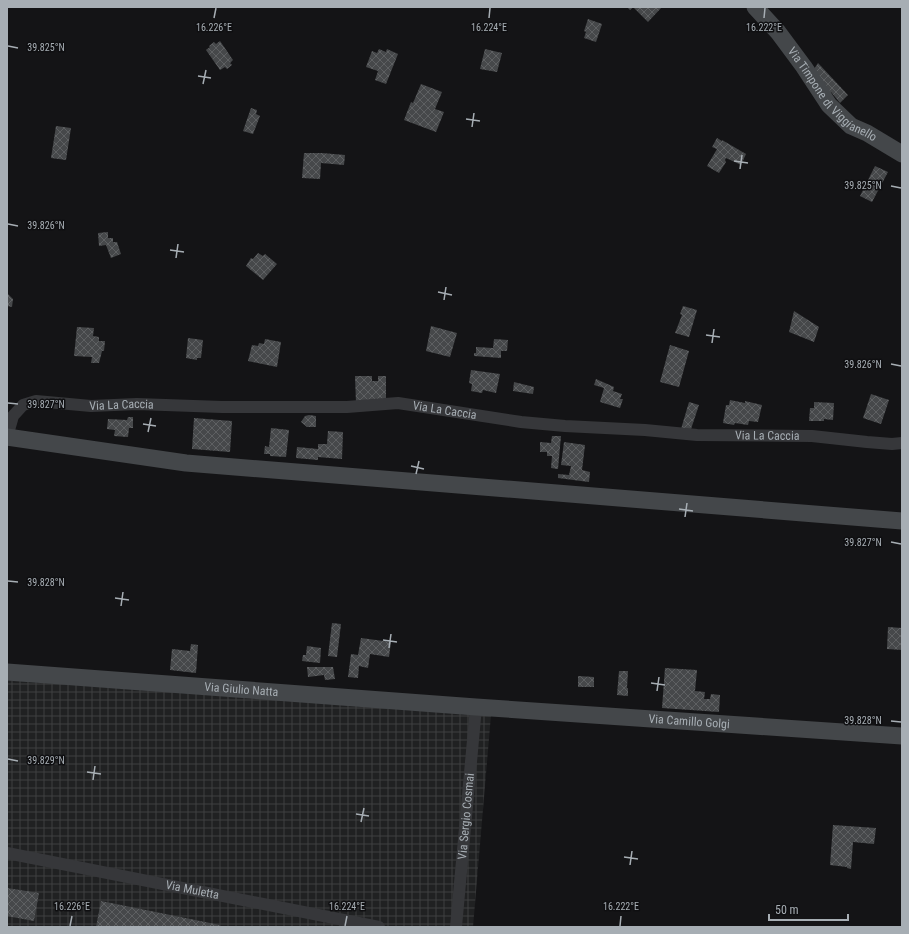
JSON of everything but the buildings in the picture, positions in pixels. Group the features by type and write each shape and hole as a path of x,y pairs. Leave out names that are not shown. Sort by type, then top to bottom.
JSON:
{"street":[{"name":"Via Timpone di Viggianello","path":"755,7 778,32 804,67 829,105 851,126 867,133 902,154"},
{"name":"Via La Caccia","path":"7,437 13,416 23,405 36,402 91,406 137,404 222,407 347,407 398,403 521,422 565,426 645,430 697,435 812,436 892,444 902,442"},
{"path":"7,437 186,463 902,521"},
{"name":"Via Giulio Natta","path":"7,672 476,707"},
{"name":"Via Camillo Golgi","path":"476,707 902,736"},
{"name":"Via Sergio Cosmai","path":"456,927 476,707"},
{"name":"Via Muletta","path":"7,853 378,927"}],"shaded area":[{"path":"7,680 491,715 473,927 7,927"}]}
